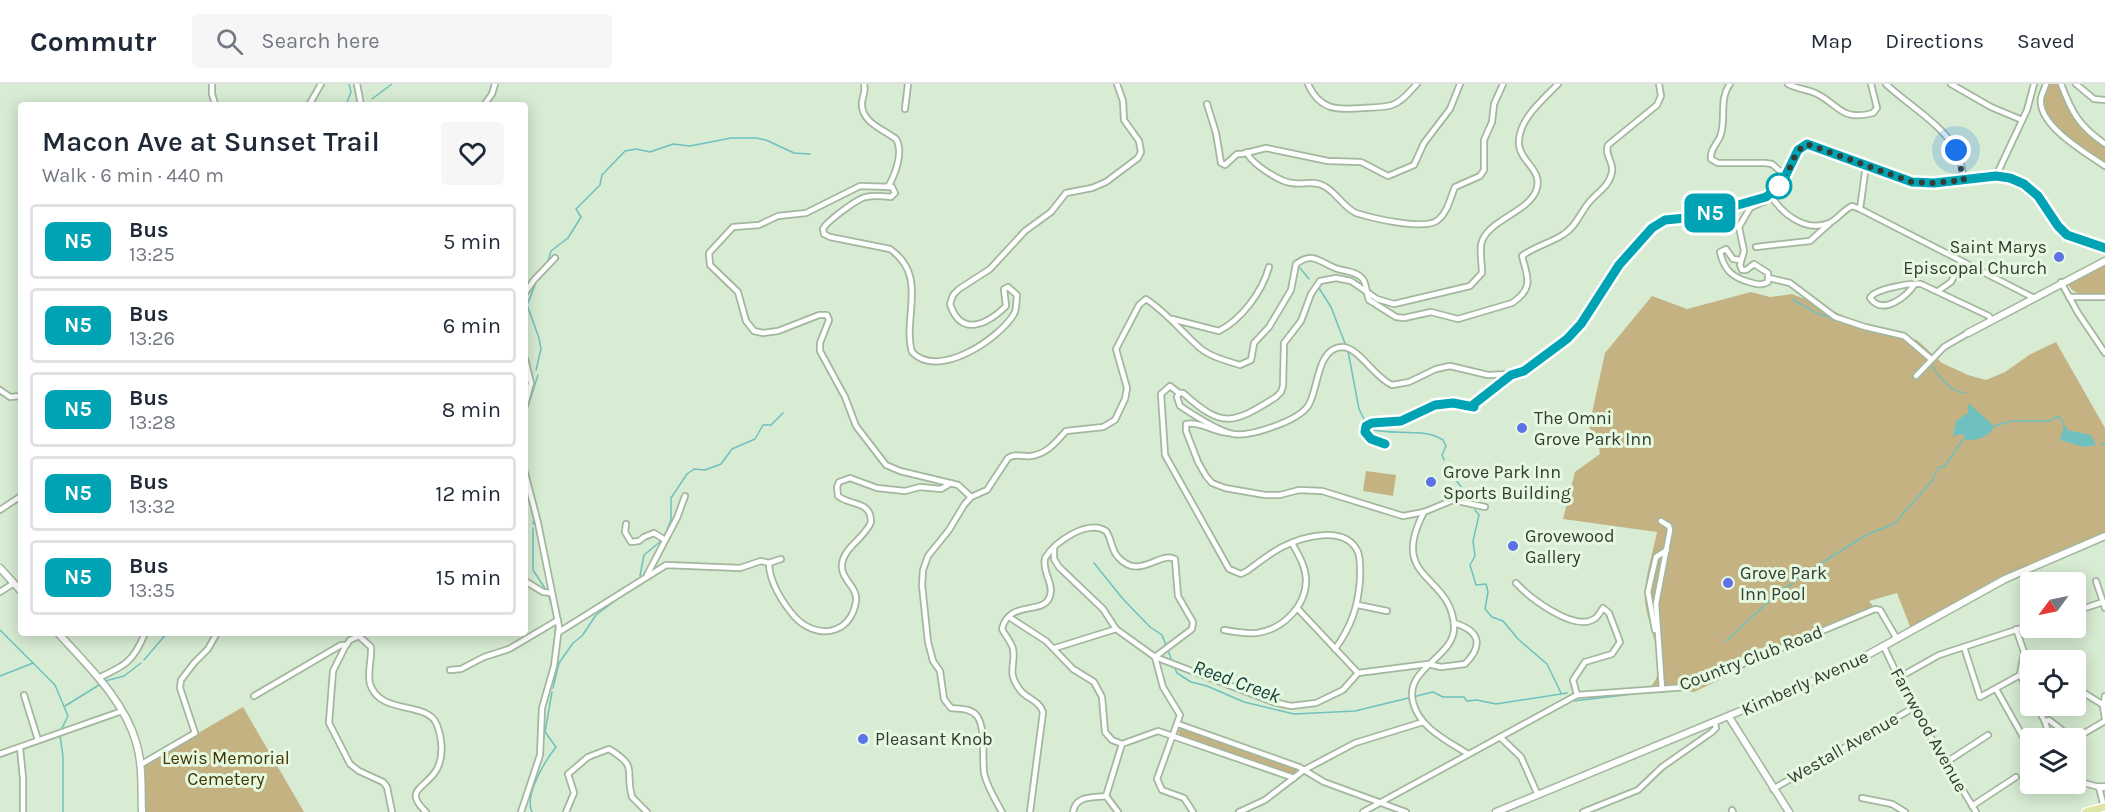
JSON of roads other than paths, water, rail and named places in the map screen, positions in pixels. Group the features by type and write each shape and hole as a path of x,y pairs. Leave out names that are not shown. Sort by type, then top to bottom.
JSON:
{"main road":[{"path":"2086,812 2102,810"}],"street":[{"path":"212,84 214,102"},
{"path":"311,102 321,84"},
{"path":"357,84 360,102"},
{"path":"486,102 495,84"},
{"path":"864,84 866,87 862,105 864,114 868,121 896,139 899,146 894,177 888,187"},
{"path":"905,109 908,84"},
{"path":"971,497 963,488 892,469 881,459 856,426 845,397 820,351 820,343 829,320 826,315 819,315 778,331 763,333 754,331 746,321 738,292 717,273 708,261 709,253 733,226 759,225 778,216 806,213 860,186 895,189 893,196 862,198 828,222 822,229 824,234 841,240 882,247 896,254 904,263 910,276 912,351 924,359 944,360 961,356 982,346 998,332 1015,313 1017,296 1008,287 1004,289 1006,306 993,319 976,325 964,323 956,317 950,304 953,295 966,283 990,269 1025,231 1051,212 1066,193 1092,188 1106,182 1138,158 1141,152 1139,141 1124,120 1123,101 1117,84"},
{"path":"1308,84 1314,95 1325,106 1342,109 1391,105 1406,96 1417,84"},
{"path":"1207,105 1216,133 1221,163 1225,165 1235,155 1266,148 1328,161 1361,162 1388,177 1414,165 1424,143 1450,109 1460,84"},
{"path":"1247,152 1248,158 1255,164 1288,183 1312,182 1325,186 1349,210 1356,213 1426,225 1438,221 1455,187 1480,176 1484,170 1484,140 1492,122 1494,104 1503,84"},
{"path":"1335,649 1347,631 1358,604 1359,557 1350,542 1328,536 1307,537 1292,543 1241,574 1229,569 1165,455 1161,394 1170,386 1179,393 1183,393 1206,413 1217,418 1238,417 1261,406 1281,392 1285,363 1284,343 1301,321 1316,284 1320,280 1351,281 1377,299 1394,304 1470,286 1482,273 1481,245 1485,236 1528,202 1535,193 1537,175 1522,154 1519,141 1530,114 1558,84"},
{"path":"1002,812 987,785 981,749 982,726 978,717 972,712 951,708 945,703 942,676 931,656 926,631 922,585 925,563 971,497 987,490 1012,455 1040,454 1048,450 1069,430 1103,427 1115,420 1125,399 1127,388 1116,349 1139,305 1146,299 1172,319 1201,348 1213,356 1240,365 1251,360 1254,343 1277,315 1291,290 1296,264 1302,259 1316,257 1333,268 1352,272 1363,279 1369,300 1396,317 1404,318 1431,312 1458,319 1512,303 1519,299 1525,289 1529,274 1522,256 1533,248 1567,232 1576,224 1588,203 1605,187 1613,170 1608,156 1608,145 1657,105 1660,96 1659,84"},
{"path":"1730,84 1726,90 1721,113 1720,137 1713,147 1712,159 1718,164 1772,164 1787,177"},
{"path":"1788,84 1815,93 1840,111 1859,115 1870,114 1876,110 1877,102 1871,84"},
{"path":"1886,84 1916,108 1952,144 1958,156 1964,180"},
{"path":"1951,84 1991,107 2022,120"},
{"path":"1996,176 2022,120 2034,84"},
{"path":"2046,84 2041,105 2055,129 2066,140 2105,166"},
{"path":"2061,84 2072,114 2090,134 2105,144"},
{"path":"2076,84 2086,95 2094,99 2105,100"},
{"path":"1769,278 1768,273 1758,265 1754,264 1742,270 1740,260 1744,251 1739,227 1748,210 1765,201 1787,177 1798,150 1807,144 1912,182 1934,183 1996,176 2024,184 2038,196 2058,226 2067,235 2105,248"},
{"path":"1860,209 1866,165"},
{"path":"1768,196 1788,216 1806,224 1829,224"},
{"path":"1485,507 1453,500 1424,512 1403,516 1322,491 1299,490 1280,495 1265,495 1225,488 1212,483 1198,462 1186,431 1186,424 1191,423 1215,432 1244,433 1293,420 1310,404 1327,354 1335,348 1350,348 1356,351 1374,373 1392,385 1409,382 1436,369 1450,366 1488,375 1511,375 1524,371 1581,324 1619,265 1652,228 1665,220 1696,217 1768,196"},
{"path":"1756,247 1810,241 1852,206 2032,297"},
{"path":"1740,260 1734,259 1726,249 1720,252 1723,265 1739,280 1764,285 1769,278"},
{"path":"528,289 555,258"},
{"path":"1916,376 1944,348 1968,333 2032,297 2105,261"},
{"path":"1938,291 1951,282 1962,262"},
{"path":"1172,319 1219,331 1238,318 1262,286 1269,267"},
{"path":"1769,278 1790,283 1835,317 1904,336 1931,359"},
{"path":"2061,282 2105,353"},
{"path":"1915,284 1906,294 1890,304 1882,306 1872,302 1870,298 1872,293 1915,284 1938,291 1991,320"},
{"path":"2069,297 2105,297"},
{"path":"528,371 531,383 528,394"},
{"path":"0,390 10,397 18,396"},
{"path":"1179,393 1177,397 1180,406 1230,433"},
{"path":"769,563 771,579 797,620 815,631 827,633 836,630 849,618 856,601 855,592 843,574 843,558 871,522 871,517 865,507 838,496 839,482 850,478 873,488 903,490 920,487 941,489 951,483"},
{"path":"520,812 540,755 542,708 554,666 558,632 558,620 528,484"},
{"path":"647,575 677,518 685,496"},
{"path":"0,510 18,498"},
{"path":"1424,512 1414,533 1412,554 1419,568 1448,604 1454,623 1452,638 1419,675 1412,696 1423,722 1468,754"},
{"path":"1661,521 1669,526 1670,530 1656,604 1662,689"},
{"path":"626,525 625,532 631,542 639,541 654,533 664,540"},
{"path":"1030,812 1043,712 1036,701 1020,690 1012,673 1014,650 1002,629 1003,623 1020,608 1038,607 1047,601 1050,596 1050,583 1043,567 1045,558 1059,542 1075,534 1098,528 1106,531 1115,554 1127,564 1144,567 1162,558 1175,559 1178,596 1193,622 1192,629 1155,657"},
{"name":"Kimberly Avenue","path":"1496,812 1506,810 1537,793 1715,723 1842,669 2005,579 2105,536"},
{"path":"1224,630 1260,633 1281,623 1298,609 1304,595 1306,577 1292,543"},
{"path":"1054,548 1054,559 1059,567 1103,609 1116,629 1155,657 1291,706 1308,705 1328,699 1343,690 1358,674 1428,664 1441,667 1465,664 1476,646 1477,637 1472,631 1454,623"},
{"path":"1657,632 1651,615 1648,592 1656,557 1667,550"},
{"path":"558,632 666,565 740,568 761,561 769,563 781,559"},
{"path":"0,568 18,588"},
{"path":"2086,608 2104,605 2096,581"},
{"path":"0,592 14,583"},
{"path":"528,583 543,592 551,593"},
{"path":"1516,583 1540,603 1568,620 1591,621 1603,608 1606,608 1609,613 1620,642 1612,654 1585,662 1573,680 1577,694"},
{"path":"1358,604 1387,611"},
{"path":"1298,609 1358,674"},
{"name":"Country Club Road","path":"1363,812 1577,694 1687,687 1875,609 1880,610 1897,639"},
{"path":"1009,617 1055,648 1073,669 1094,682 1102,697 1103,723 1112,740 1122,744 1158,730 1294,778"},
{"path":"450,670 461,669 484,657 508,649 558,620"},
{"path":"1898,678 1939,655 2020,628"},
{"path":"1055,648 1116,629"},
{"path":"2016,629 2023,650"},
{"path":"61,636 98,678 122,711 137,743 142,812"},
{"path":"98,678 130,660 138,652 144,636"},
{"path":"140,765 195,734 180,688 181,680 208,649 215,636"},
{"path":"392,812 387,788 383,782 359,771 350,764 329,723 333,671 346,645 350,640 359,636 369,644 370,679 375,694 384,701 429,715 437,723 441,738 440,760 437,770 416,792 415,798 417,804 426,812"},
{"path":"254,696 341,645 346,645"},
{"name":"Farrwood Avenue","path":"1884,647 1913,708 1976,812"},
{"path":"1964,647 1980,697 2020,675"},
{"path":"1155,657 1163,687 1180,715 1157,779 1162,790 1184,798 1193,812"},
{"path":"1996,689 2020,732"},
{"path":"2086,694 2104,706"},
{"path":"24,696 38,740"},
{"path":"2086,731 2105,720 2105,696"},
{"name":"Westall Avenue","path":"1773,789 1913,708"},
{"path":"0,753 122,711"},
{"path":"2042,716 2047,728"},
{"path":"1729,717 1789,812"},
{"path":"2045,722 2049,720 2061,728"},
{"path":"1239,812 1265,800 1304,770 1355,743 1423,722"},
{"path":"1585,812 1638,790 1662,767 1716,728 1715,723"},
{"path":"1178,724 1304,770 1324,782 1406,812"},
{"path":"1945,763 1988,735"},
{"path":"1500,737 1521,757 1537,793"},
{"path":"1106,796 1122,744"},
{"path":"20,748 23,812"},
{"path":"566,812 574,793 568,774 588,756 609,749 629,765 632,797 647,812"},
{"path":"1972,806 2016,777"},
{"path":"2086,783 2102,787 2102,810"},
{"path":"1073,812 1081,798 1106,796"},
{"path":"1106,796 1118,812"},
{"path":"1862,798 1892,804 1905,812"}],"water":[{"path":"1968,403 1994,426 1989,434 1972,440 1963,439 1965,437 1963,434 1953,436 1956,421 1968,413"},
{"path":"2064,425 2068,430 2091,435 2096,445 2084,447 2060,440"}],"waterway":[{"path":"347,102 351,92 349,84"},
{"path":"372,99 392,84"},
{"path":"538,273 548,261 551,251 568,238 581,217 576,209 600,185 602,175 625,151 636,149 650,152 673,144 690,146 731,138 756,138 766,140 794,153 810,154"},
{"path":"1300,268 1309,279"},
{"path":"528,302 535,285"},
{"path":"1319,288 1331,307 1346,346"},
{"path":"1792,299 1818,314 1886,334"},
{"path":"528,308 541,349 536,370"},
{"path":"1348,351 1359,409 1369,429 1435,436 1443,440 1446,446 1442,455 1444,460"},
{"path":"1930,363 1949,386 1965,393"},
{"path":"528,406 538,375"},
{"path":"664,537 671,520 671,498 687,474 694,469 705,470 721,464 732,449 755,439 763,425 771,425 783,413"},
{"name":"Reed Creek","path":"1994,426 2012,421 2049,421 2059,416 2065,427"},
{"name":"Reed Creek","path":"1726,641 1793,581 1866,535 1894,524 1932,481 1939,467 1944,467 1963,439"},
{"name":"Reed Creek","path":"2101,443 2105,444"},
{"path":"1450,472 1468,496 1471,496"},
{"path":"1475,510 1479,515 1473,541 1475,556 1470,565 1476,585 1486,584 1488,592 1485,609 1492,617 1503,621 1518,639 1547,664 1561,693"},
{"path":"533,524 534,518"},
{"path":"533,528 533,570 546,590"},
{"path":"640,576 644,555 661,541"},
{"name":"Reed Creek","path":"1094,563 1123,599 1150,627 1162,635 1172,661"},
{"path":"553,688 559,663 573,643 582,636 596,615 628,591"},
{"path":"549,597 555,616"},
{"path":"553,652 556,624"},
{"path":"0,630 55,685 68,716 61,730"},
{"path":"144,660 164,636"},
{"path":"0,676 33,663"},
{"path":"105,681 124,676 141,663"},
{"name":"Reed Creek","path":"1174,666 1177,673 1191,682 1207,686 1244,702 1294,714 1355,711 1433,692 1443,697 1464,697 1467,701 1477,700 1496,704 1567,693"},
{"path":"65,706 99,685"},
{"path":"532,812 530,805 533,788 541,769 556,747 545,732 552,692"},
{"name":"Reed Creek","path":"1573,701 1633,694"},
{"path":"60,735 63,757 63,812"}],"place":[{"name":"Saint Marys Episcopal Church","path":"2059,257"},
{"name":"The Omni Grove Park Inn","path":"1522,428"},
{"name":"Grove Park Inn Sports Building","path":"1431,482"},
{"name":"Grovewood Gallery","path":"1513,546"},
{"name":"Grove Park Inn Pool","path":"1728,583"},
{"name":"Pleasant Knob","path":"863,739"}],"park label":[{"name":"Lewis Memorial Cemetery","path":"226,768"}]}
